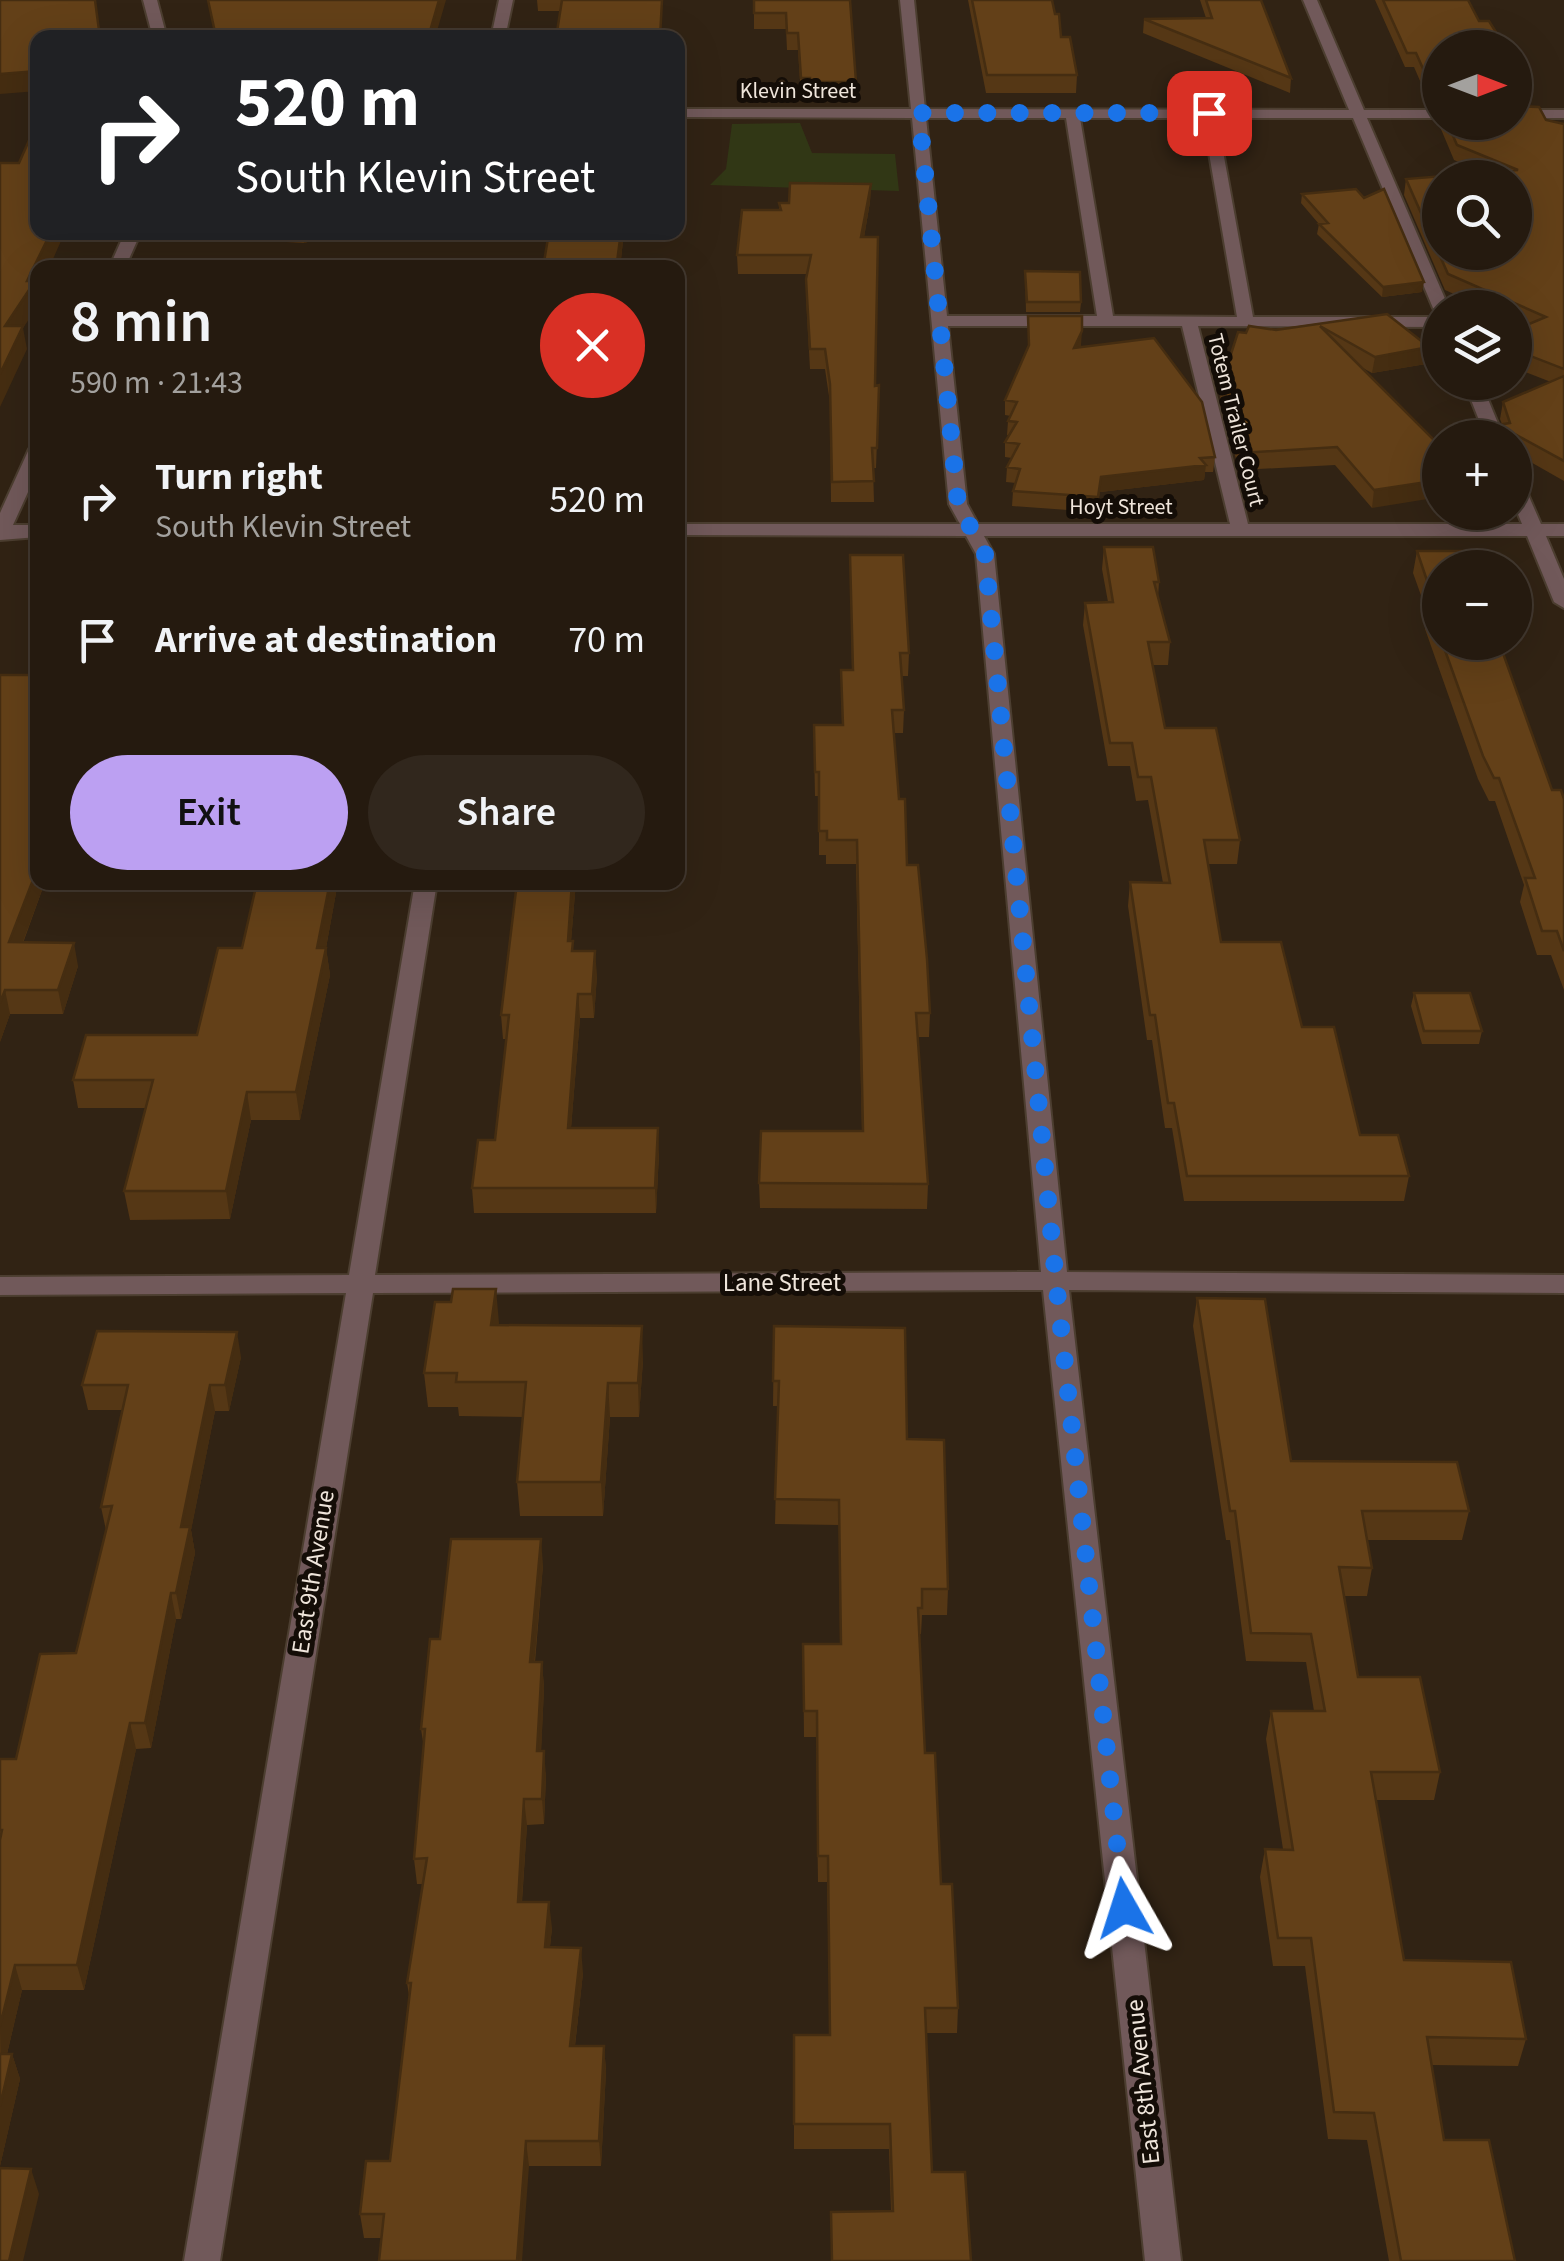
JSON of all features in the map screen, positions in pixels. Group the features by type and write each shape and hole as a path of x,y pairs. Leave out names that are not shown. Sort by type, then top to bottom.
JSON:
{"street":[{"path":"150,0 158,30"},
{"path":"500,30 506,0"},
{"name":"East 8th Avenue","path":"907,0 958,504 985,554 1056,1281 1163,2261"},
{"path":"1310,0 1433,290"},
{"name":"Klevin Street","path":"685,113 1422,114"},
{"path":"1072,113 1106,322"},
{"name":"Totem Trailer Court","path":"1209,113 1246,322"},
{"path":"1532,114 1564,114"},
{"name":"Totem Trailer Court","path":"940,321 1422,322"},
{"name":"Totem Trailer Court","path":"1189,322 1240,529"},
{"path":"30,466 0,532 30,531"},
{"path":"1532,525 1564,602"},
{"name":"Hoyt Street","path":"685,530 1564,530"},
{"name":"East 9th Avenue","path":"202,2261 425,890"},
{"name":"Lane Street","path":"0,1286 1056,1281 1564,1284"}],"green space":[{"path":"800,123 812,153 895,154 899,191 710,185 726,169 732,124"}],"building":[{"path":"0,0 95,0 99,30 30,30 30,72 0,74"},
{"path":"208,0 439,0 430,30 214,30"},
{"path":"562,0 662,0 660,30 557,30"},
{"path":"754,0 850,0 856,82 810,82 810,78 801,78 798,33 787,33 786,13 754,13"},
{"path":"972,0 1052,0 1055,14 1059,14 1061,37 1070,37 1077,75 987,75"},
{"path":"1206,0 1261,0 1291,78 1144,19 1212,18"},
{"path":"1383,0 1468,0 1479,21 1489,21 1495,30 1422,30 1422,66 1416,53 1407,53"},
{"path":"1532,107 1539,107 1546,120 1564,124 1564,369 1532,357 1532,323 1546,317 1532,311 1532,290 1484,290 1448,274 1446,270 1532,270 1532,160 1494,160 1457,145 1455,140 1532,140"},
{"path":"30,138 30,240 47,240 37,260 30,260 30,288 5,326 23,326 0,374 0,163 19,163"},
{"path":"1422,178 1422,215 1406,179"},
{"path":"790,183 871,184 861,237 878,237 875,386 879,385 877,448 872,448 874,481 832,482 830,384 825,349 810,349 806,279 811,255 737,255 742,210 781,210 779,203 789,203"},
{"path":"1356,189 1364,198 1384,189 1424,282 1383,287 1319,224 1328,223 1302,194"},
{"path":"548,240 620,240 617,260 544,260"},
{"path":"1025,271 1080,272 1081,302 1027,302"},
{"path":"1387,314 1422,342 1422,348 1375,357 1320,326 1422,428 1422,483 1374,490 1337,447 1241,453 1222,382 1238,332 1246,333 1249,326 1276,330"},
{"path":"1028,316 1082,316 1082,331 1074,348 1154,338 1202,402 1215,457 1200,458 1206,465 1101,477 1098,497 1013,491 1020,469 1007,467 1019,444 1005,442 1017,422 1008,421 1017,402 1005,400 1029,345"},
{"path":"1564,376 1564,461 1532,444 1532,420 1509,420 1503,402 1532,400 1532,390"},
{"path":"1104,547 1153,547 1159,582 1154,582 1170,642 1148,642 1165,728 1216,728 1240,840 1204,840 1221,942 1281,942 1302,1027 1334,1027 1360,1135 1398,1135 1409,1176 1187,1176 1174,1103 1168,1103 1155,1015 1150,1015 1130,882 1170,883 1151,777 1138,777 1132,743 1110,743 1085,603 1113,602"},
{"path":"850,555 903,555 909,653 900,653 904,710 892,710 899,799 905,799 907,865 918,865 927,959 930,1013 916,1013 928,1184 759,1183 761,1131 863,1131 857,840 827,840 827,831 819,831 819,772 815,772 814,725 843,725 841,670 853,670"},
{"path":"1448,660 1505,660 1552,790 1561,790 1564,951 1557,931 1542,931 1525,878 1535,878 1499,778 1494,778"},
{"path":"0,675 29,675 30,888 9,942 74,943 58,990 5,990 0,1003"},
{"path":"255,890 328,890 317,948 326,948 296,1092 247,1092 226,1191 124,1191 153,1080 73,1080 86,1035 197,1035 218,948 242,948"},
{"path":"516,890 571,890 568,941 573,941 572,951 595,951 592,994 578,994 568,1128 658,1128 655,1188 472,1188 478,1140 495,1140 509,1015 501,1015"},
{"path":"1414,993 1470,993 1482,1031 1424,1031"},
{"path":"453,1289 496,1289 491,1325 642,1326 638,1383 608,1383 601,1482 517,1482 526,1382 456,1382 457,1373 424,1373 435,1302 451,1302"},
{"path":"1197,1298 1265,1299 1291,1461 1457,1462 1469,1511 1362,1511 1372,1568 1339,1567 1358,1677 1420,1677 1440,1772 1371,1772 1404,1960 1511,1962 1526,2039 1427,2037 1444,2140 1489,2140 1515,2261 1401,2261 1374,2113 1334,2112 1311,1938 1278,1938 1265,1849 1293,1850 1271,1711 1325,1711 1311,1634 1251,1633 1235,1511 1230,1511"},
{"path":"774,1326 905,1328 907,1439 944,1440 948,1589 922,1589 922,1608 918,1608 925,1753 935,1753 941,1884 952,1884 958,2008 925,2008 932,2172 965,2172 971,2261 832,2261 831,2212 893,2211 890,2124 794,2124 794,2035 830,2035 828,1856 818,1856 817,1711 804,1711 803,1644 841,1644 839,1500 775,1499 779,1381 773,1381"},
{"path":"97,1331 237,1332 225,1385 210,1385 181,1527 190,1527 176,1593 171,1593 145,1723 130,1723 77,1965 15,1965 0,2026 0,1759 16,1759 40,1654 76,1653 112,1506 101,1507 128,1385 82,1385"},
{"path":"451,1539 541,1539 530,1662 542,1662 537,1751 544,1751 542,1799 524,1799 518,1902 549,1902 545,1947 581,1948 570,2046 604,2046 599,2141 526,2141 517,2261 379,2261 384,2214 360,2214 366,2161 390,2161 411,1983 407,1983 427,1858 414,1859 425,1729 421,1729 430,1639 440,1639"},
{"path":"0,2054 12,2054 0,2106"},
{"path":"0,2168 31,2169 9,2261 0,2261"}],"route":[{"path":"1124,1908 1056,1281 985,554 958,504 919,113 1209,113"}]}
